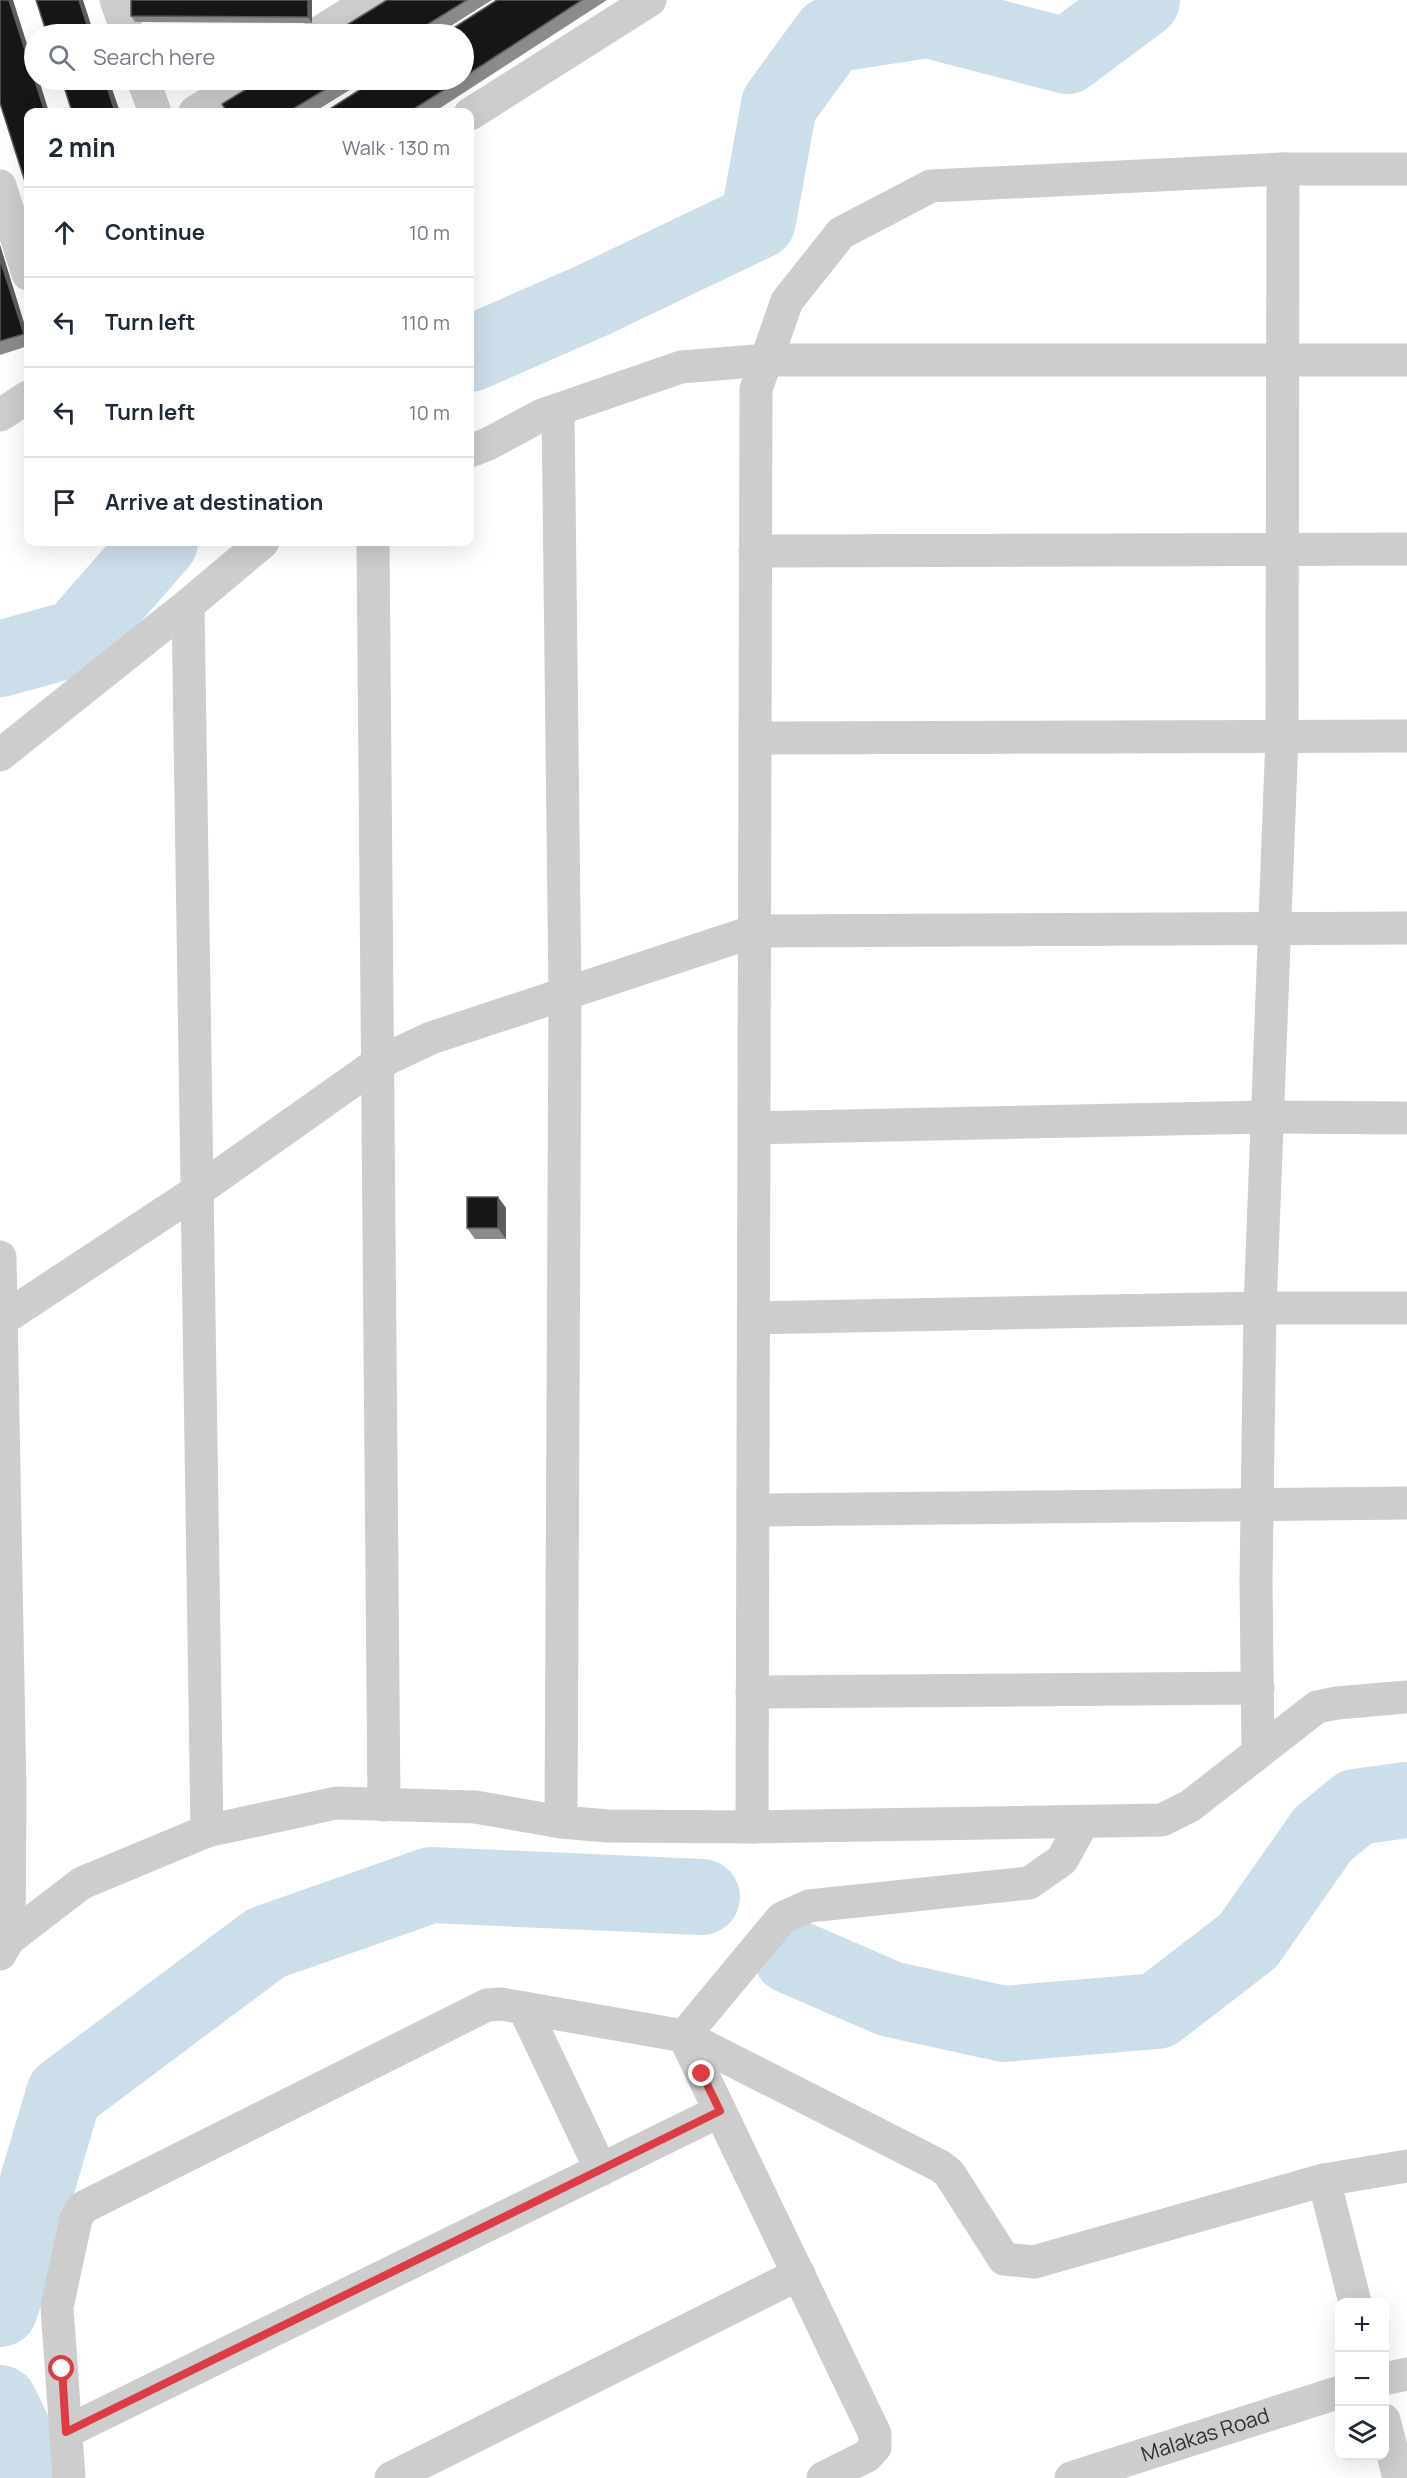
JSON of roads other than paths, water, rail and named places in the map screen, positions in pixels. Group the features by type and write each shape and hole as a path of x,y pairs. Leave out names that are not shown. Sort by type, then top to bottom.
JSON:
{"street":[{"path":"116,0 124,24"},
{"path":"333,24 371,0"},
{"path":"474,111 650,0"},
{"path":"147,90 154,108"},
{"path":"202,108 231,90"},
{"path":"752,1827 756,389 787,301 841,233 930,186 1283,169 1407,169"},
{"path":"1258,1753 1260,1308 1282,737 1283,169"},
{"path":"0,186 24,261"},
{"path":"474,449 542,415 681,367 767,360 1407,360"},
{"path":"0,415 24,400"},
{"path":"558,410 565,994 561,1822"},
{"path":"0,755 258,546"},
{"path":"373,546 384,1805"},
{"path":"755,550 1407,549"},
{"path":"188,605 207,1831"},
{"path":"755,738 1407,736"},
{"path":"1,1321 197,1191 378,1063 431,1038 755,931 1407,928"},
{"path":"754,1128 1266,1117 1407,1118"},
{"path":"0,1257 5,1792 4,1946"},
{"path":"754,1318 1260,1308 1407,1308"},
{"path":"753,1510 1407,1503"},
{"path":"752,1692 1258,1688"},
{"path":"4,1946 82,1883 207,1831 336,1803 475,1807 561,1822 608,1826 752,1827 1162,1820 1190,1806 1317,1707 1337,1703 1407,1698"},
{"path":"684,2036 782,1918 809,1906 1029,1883 1062,1860 1083,1822"},
{"path":"69,2478 57,2307 76,2219 82,2208 487,2005 501,2004 684,2036 950,2173 1004,2259 1034,2262 1324,2180 1407,2166"},
{"path":"524,2008 601,2170"},
{"path":"684,2036 875,2434 875,2447 867,2456 823,2478"},
{"path":"66,2432 720,2111"},
{"path":"1324,2180 1354,2298"},
{"path":"391,2478 799,2274"},
{"path":"1389,2378 1407,2374"},
{"name":"Malakas Road","path":"1071,2478 1335,2394"},
{"path":"1389,2439 1399,2478"}],"waterway":[{"path":"474,352 591,301 758,221 779,105 830,35 928,20 1067,56 1142,0"},
{"path":"0,659 76,638 156,546"},
{"path":"791,1956 890,1999 1004,2024 1157,2011 1248,1941 1323,1834 1356,1807 1407,1800"},
{"path":"0,2309 64,2094 266,1943 431,1885 702,1897"},
{"path":"0,2403 36,2478"}]}
